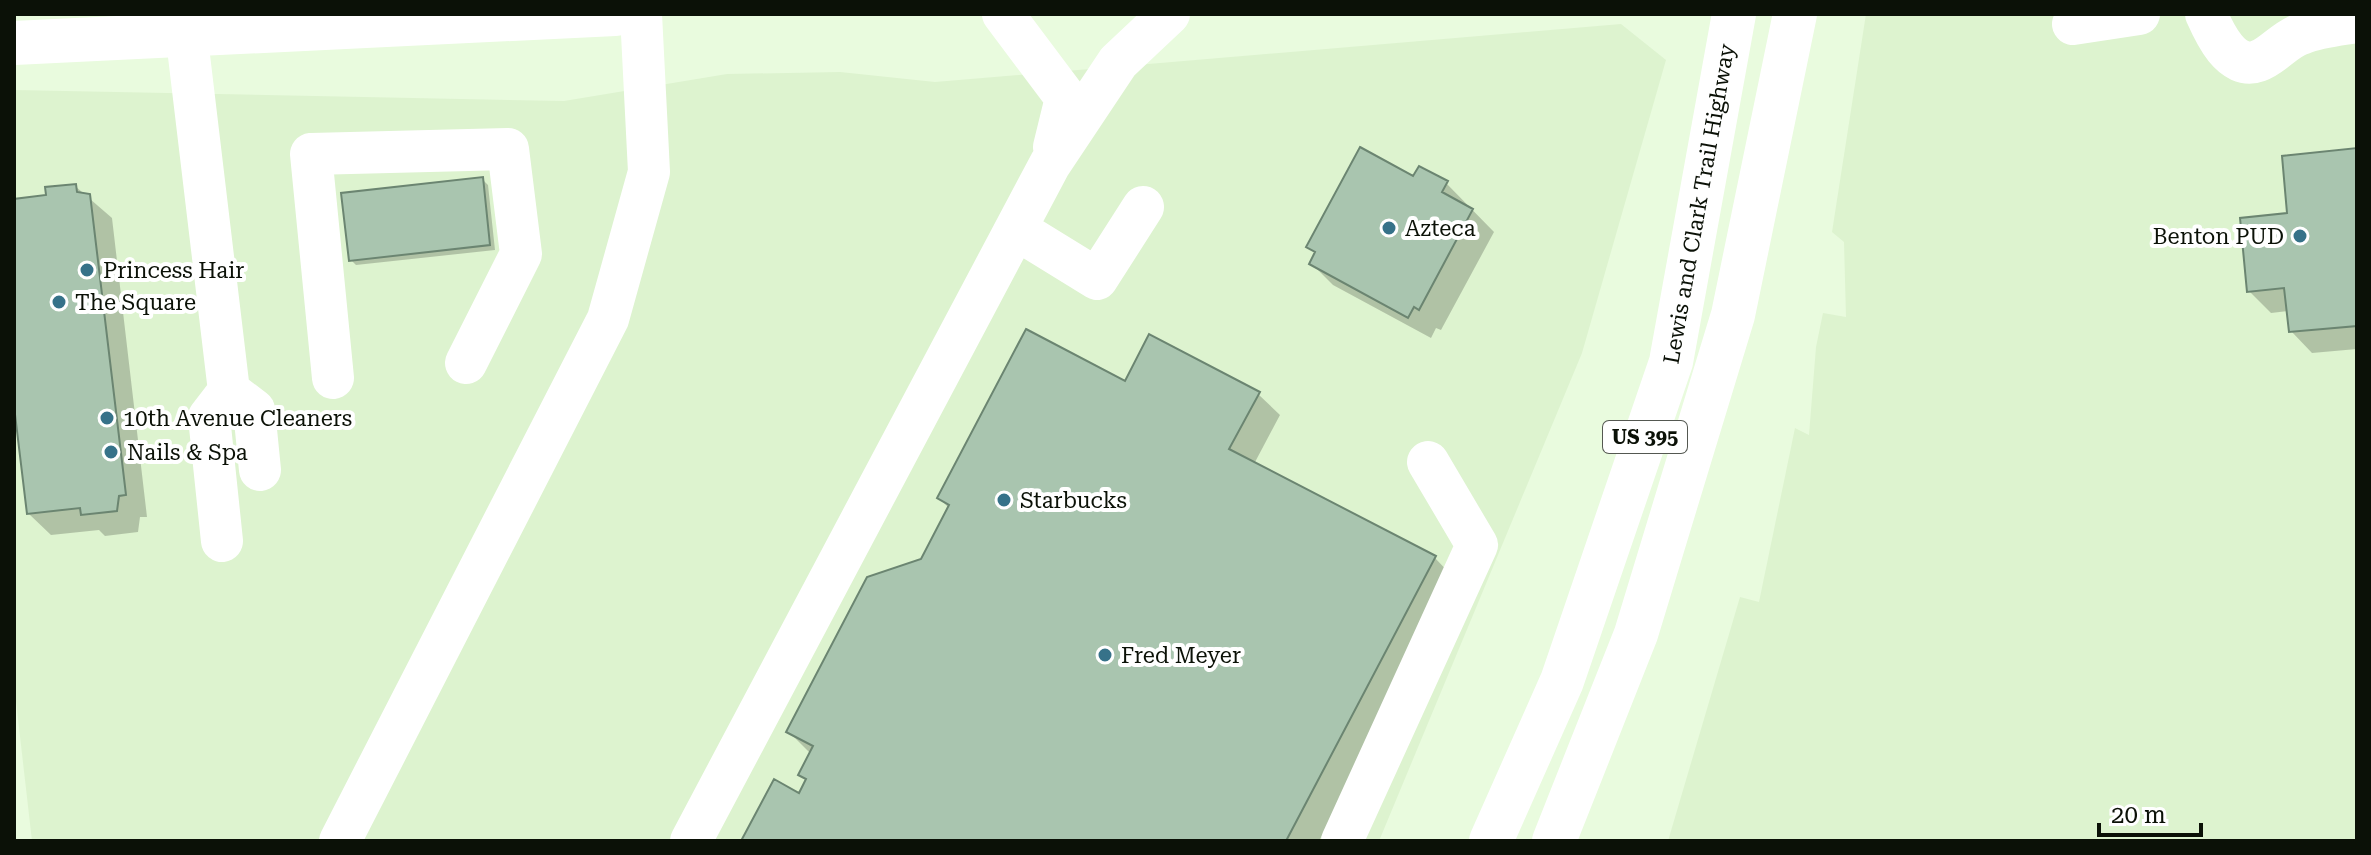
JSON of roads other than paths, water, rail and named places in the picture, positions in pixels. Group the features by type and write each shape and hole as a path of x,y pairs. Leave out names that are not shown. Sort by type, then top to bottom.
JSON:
{"main road":[{"path":"14,43 185,24 615,14"},
{"name":"Lewis and Clark Trail Highway","path":"1491,841 1562,681 1671,362 1734,14"},
{"name":"Lewis and Clark Trail Highway","path":"1554,841 1636,634 1733,315 1795,14"}],"lane":[{"path":"340,841 608,319 649,172 641,14"},
{"path":"1003,14 1066,98 1050,164"},
{"path":"691,841 1050,164 1118,62 1169,14"},
{"path":"2073,24 2139,14"},
{"path":"2206,14 2217,37 2235,58 2243,61 2257,61 2300,34 2357,22"},
{"path":"185,24 229,391 209,417 222,541"},
{"path":"333,378 311,154 508,149 521,254 466,363"},
{"path":"1016,229 1097,279 1143,207"},
{"path":"229,391 254,410 260,470"},
{"path":"1342,841 1477,545 1428,462"}],"place":[{"name":"Azteca","path":"1389,228"},
{"name":"Benton PUD","path":"2300,236"},
{"name":"Princess Hair","path":"87,270"},
{"name":"The Square","path":"59,302"},
{"name":"10th Avenue Cleaners","path":"107,418"},
{"name":"Nails & Spa","path":"111,452"},
{"name":"Starbucks","path":"1004,500"},
{"name":"Fred Meyer","path":"1105,655"}]}
